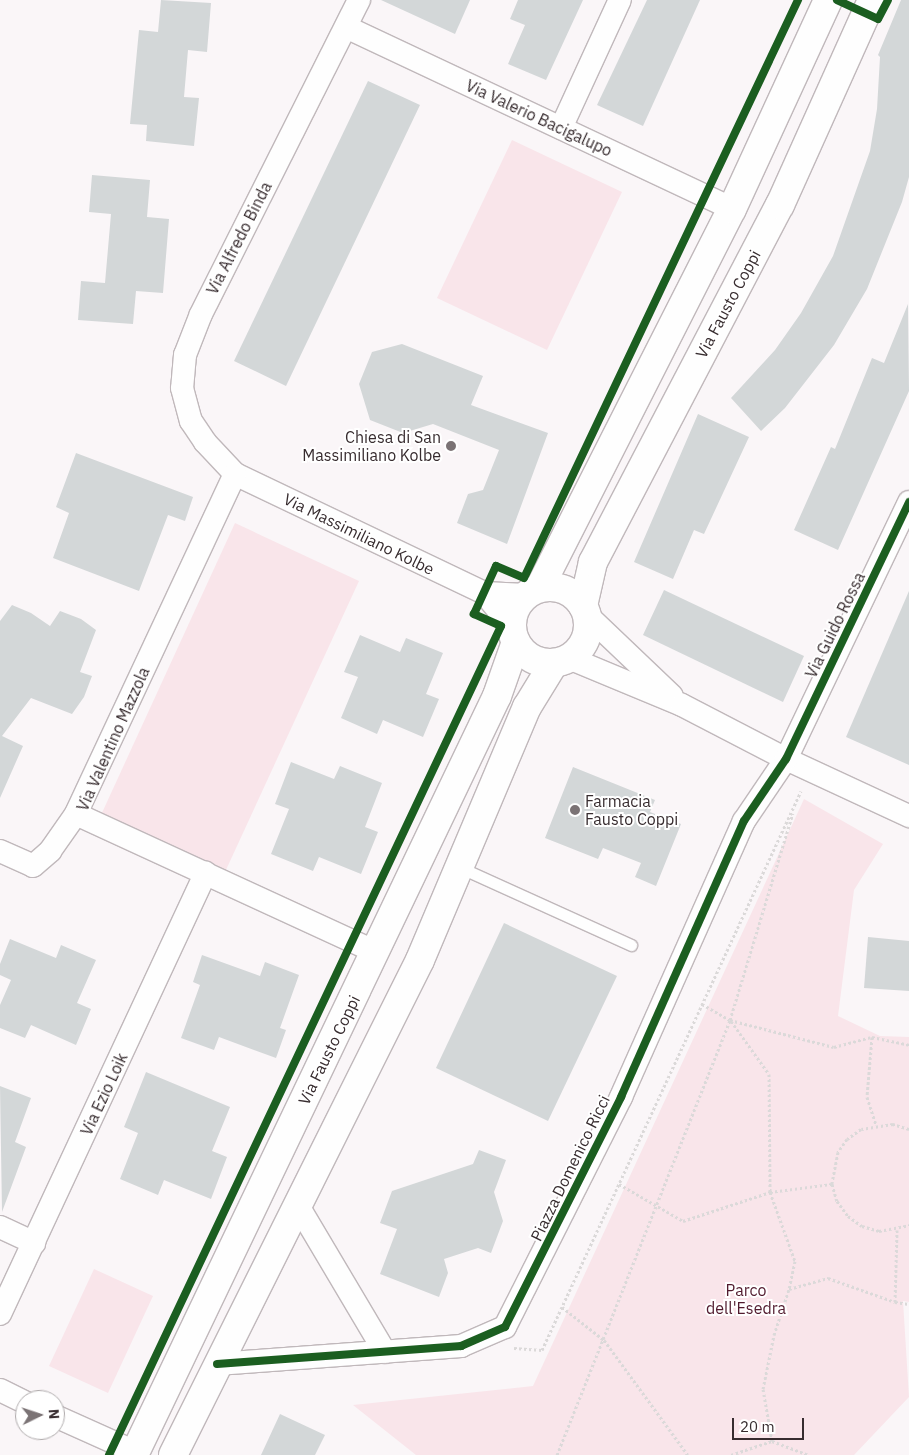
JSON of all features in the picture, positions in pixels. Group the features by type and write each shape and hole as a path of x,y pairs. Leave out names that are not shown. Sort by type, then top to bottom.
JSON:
{"street":[{"name":"Via Alfredo Binda","path":"235,474 205,442 191,421 182,388 185,355 201,314 359,0"},
{"path":"561,128 620,0"},
{"name":"Via Fausto Coppi","path":"134,1454 376,952 496,696 514,635 515,610 533,591 732,208 828,0"},
{"name":"Via Fausto Coppi","path":"173,1455 420,960 527,706 562,660 585,639 585,610 593,562 780,205 872,0"},
{"name":"Via Valerio Bacigalupo","path":"346,27 732,208"},
{"name":"Via Massimiliano Kolbe","path":"235,474 484,594 514,635"},
{"name":"Via Valentino Mazzola","path":"235,474 76,814 376,952"},
{"name":"Via Guido Rossa","path":"786,759 909,502"},
{"path":"533,591 565,589 682,705"},
{"name":"Via Massimiliano Kolbe","path":"484,594 533,591"},
{"path":"514,635 532,658 562,660 682,705 786,759 909,816"},
{"name":"Piazza Domenico Ricci","path":"217,1364 461,1346 504,1327 621,1097 744,821 786,759"},
{"path":"0,850 33,866 50,851 76,814"},
{"name":"Via Ezio Loik","path":"0,1314 35,1243 206,873"},
{"path":"298,1204 384,1352"},
{"path":"0,1227 35,1243"},
{"path":"0,1390 15,1397"},
{"path":"65,1421 134,1454"}],"lane":[{"path":"459,868 631,946"}],"path":[{"path":"506,1348 542,1350 810,770"},
{"path":"557,1455 730,1020 796,801"},
{"path":"702,1004 730,1020 834,1047 872,1037 909,1045"},
{"path":"730,1020 769,1074 770,1192 795,1262 789,1289 774,1335 763,1390 772,1441"},
{"path":"872,1037 867,1097 876,1124"},
{"path":"909,1129 892,1124 876,1124 861,1129 847,1139 835,1160 832,1184 837,1201 848,1216 862,1226 879,1231 897,1230 909,1225"},
{"path":"619,1184 683,1221 770,1192 832,1184"},
{"path":"895,1302 897,1230"},
{"path":"789,1289 828,1278 895,1302 909,1304"},
{"path":"562,1307 604,1340 688,1455"},
{"path":"731,1455 772,1441 808,1455"}],"green space":[{"path":"512,140 622,192 547,350 437,298"},
{"path":"235,523 359,581 225,872 101,815"},
{"name":"Parco dell'Esedra","path":"804,799 883,844 854,890 838,1016 880,1036 909,1037 909,1302 903,1301 909,1397 854,1455 416,1455 353,1405 533,1386"},
{"path":"94,1269 153,1296 108,1393 49,1366"}],"building":[{"path":"161,0 211,3 207,52 188,50 184,97 199,98 194,146 146,141 147,125 130,124 139,30 158,32"},
{"path":"381,0 470,0 455,34"},
{"path":"518,0 583,0 546,80 508,64 525,25 510,19"},
{"path":"647,0 700,0 643,126 597,105"},
{"path":"901,0 909,0 909,177 902,202 867,289 834,345 785,408 761,431 731,398 775,350 801,313 833,256 870,151 877,109 880,57 878,55"},
{"path":"368,81 420,105 286,386 234,361"},
{"path":"92,175 150,180 147,217 169,219 163,293 136,291 133,324 78,320 81,281 105,283 111,214 89,212"},
{"path":"908,304 909,391 838,550 794,530 831,447 835,449 872,358 884,363"},
{"path":"402,344 483,376 471,405 548,433 507,544 457,523 468,494 483,490 499,450 433,424 403,433 370,420 359,384 372,352"},
{"path":"698,414 749,437 704,534 694,530 673,579 634,562"},
{"path":"76,453 193,497 185,521 168,515 139,591 53,558 69,513 56,507"},
{"path":"664,590 804,656 783,702 643,635"},
{"path":"909,591 909,765 846,737"},
{"path":"12,605 31,613 50,626 60,611 81,619 96,630 80,672 92,676 84,697 72,714 31,698 2,736 23,746 0,798 0,621"},
{"path":"360,635 400,652 406,638 443,653 426,694 439,699 423,737 383,720 377,734 341,718 358,677 344,672"},
{"path":"291,762 334,779 340,766 382,783 365,827 378,832 361,874 319,857 313,871 271,854 289,809 275,804"},
{"path":"573,767 655,800 650,812 681,824 656,886 635,877 641,863 603,848 598,859 545,838"},
{"path":"504,923 617,976 548,1121 436,1068"},
{"path":"868,937 909,941 909,991 864,988"},
{"path":"10,939 56,958 61,945 96,960 77,1003 91,1009 76,1045 31,1025 25,1038 0,1028 0,1005 11,980 0,975 0,964"},
{"path":"202,955 260,976 265,962 299,975 280,1028 286,1030 276,1058 219,1037 214,1050 181,1038 200,985 193,982"},
{"path":"146,1072 230,1107 212,1151 227,1157 211,1199 164,1180 158,1195 120,1179 138,1133 124,1127"},
{"path":"0,1086 31,1098 15,1142 26,1147 2,1212"},
{"path":"479,1150 506,1160 494,1192 503,1221 491,1253 478,1248 444,1259 448,1273 439,1297 380,1274 397,1229 380,1223 392,1191 473,1164"},
{"path":"280,1414 325,1435 315,1455 261,1455"}],"cycle path":[{"path":"109,1455 501,626 474,614 496,566 524,578 798,0"},
{"path":"837,0 878,19 888,0"},
{"path":"217,1364 461,1346 505,1327 621,1097 744,821 786,759 909,502"}],"place":[{"name":"Chiesa di San Massimiliano Kolbe","path":"451,446"},
{"name":"Farmacia Fausto Coppi","path":"575,810"}]}
